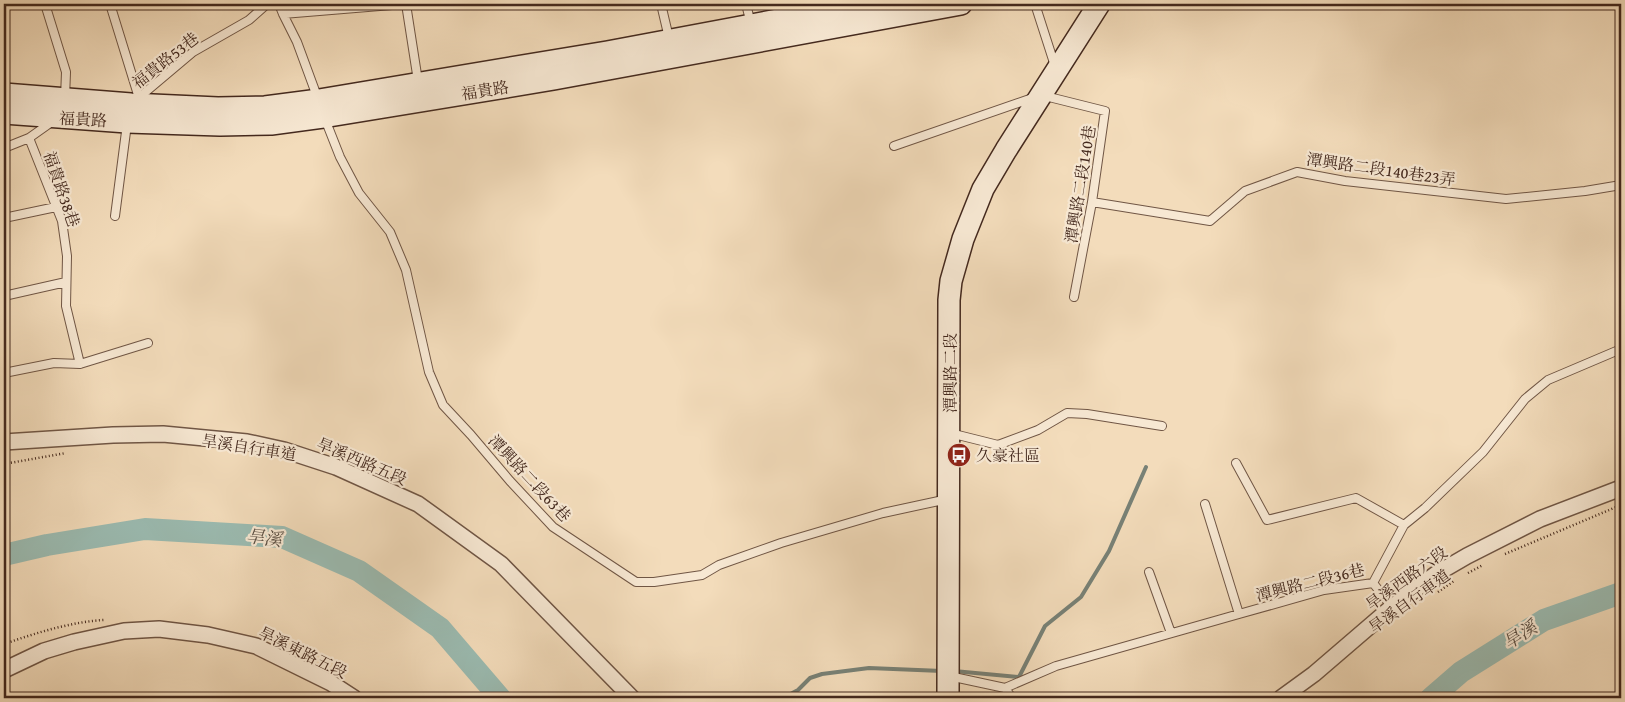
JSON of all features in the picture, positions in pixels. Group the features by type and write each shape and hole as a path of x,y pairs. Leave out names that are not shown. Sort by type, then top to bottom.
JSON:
{"street":[{"name":"福貴路","path":"4,113 61,108 132,108 220,125 272,124 321,109 418,84 607,52 864,4"},
{"name":"福貴路","path":"321,109 554,79 961,4"},
{"name":"潭興路二段","path":"948,698 949,300 954,266 983,189 1099,4"},
{"name":"福貴路","path":"4,94 61,108"},
{"name":"旱溪西路五段","path":"4,442 113,434 163,434 247,442 284,450 336,467 418,504 501,564 632,698"},
{"name":"旱溪西路六段","path":"1281,698 1314,674 1392,607 1436,574 1540,519 1621,488"},
{"name":"旱溪東路五段","path":"4,670 44,651 74,642 124,632 159,629 208,634 256,646 331,683 354,698"}],"lane":[{"path":"45,4 66,72 61,108"},
{"path":"110,4 132,108 115,216"},
{"name":"福貴路53巷","path":"132,108 193,52 249,20 267,4"},
{"name":"潭興路二段63巷","path":"279,4 282,14 297,42 340,157 359,193 390,232 406,270 429,372 443,405 510,481 554,527 636,582 654,582 702,575 719,565 781,542 883,513 948,499"},
{"path":"282,14 405,4 418,84"},
{"path":"661,4 669,40"},
{"path":"746,4 751,26"},
{"path":"1036,4 1055,63 1054,73"},
{"path":"894,146 1041,95"},
{"name":"潭興路二段140巷","path":"1041,95 1105,111 1092,202 1074,297"},
{"name":"福貴路38巷","path":"61,108 29,138 62,221 67,256 66,306 80,364"},
{"path":"4,148 29,138"},
{"name":"潭興路二段140巷23弄","path":"1092,202 1210,221 1245,191 1297,172 1345,181 1506,198 1585,191 1621,185"},
{"path":"4,218 56,207"},
{"path":"4,296 66,282"},
{"path":"4,374 54,363 80,364 148,342"},
{"name":"潭興路二段36巷","path":"1005,688 1056,666 1324,590 1373,583 1404,525 1425,508 1483,452 1525,399 1548,380 1621,349"},
{"path":"950,433 998,445 1038,430 1067,413 1087,414 1162,426"},
{"path":"1236,463 1267,520 1356,498 1404,525"},
{"path":"1205,504 1239,614"},
{"path":"1149,572 1171,634"},
{"path":"1373,583 1392,607"},
{"path":"948,675 1005,688 1012,698"}],"path":[{"path":"4,464 74,452"},
{"path":"1504,554 1621,504"},
{"name":"旱溪自行車道","path":"1465,574 1489,562"},
{"name":"旱溪自行車道","path":"1434,594 1458,578"}],"waterway":[{"path":"954,671 1019,677 1045,626 1081,597 1109,551 1146,467"},
{"name":"旱溪","path":"4,555 47,545 145,529 282,537 359,571 440,628 500,698"},
{"name":"旱溪","path":"1431,698 1461,672 1544,620 1621,593"},
{"path":"783,698 798,690 810,678 822,674 869,668 942,671"}],"place":[{"name":"久豪社區","path":"959,455"}]}
